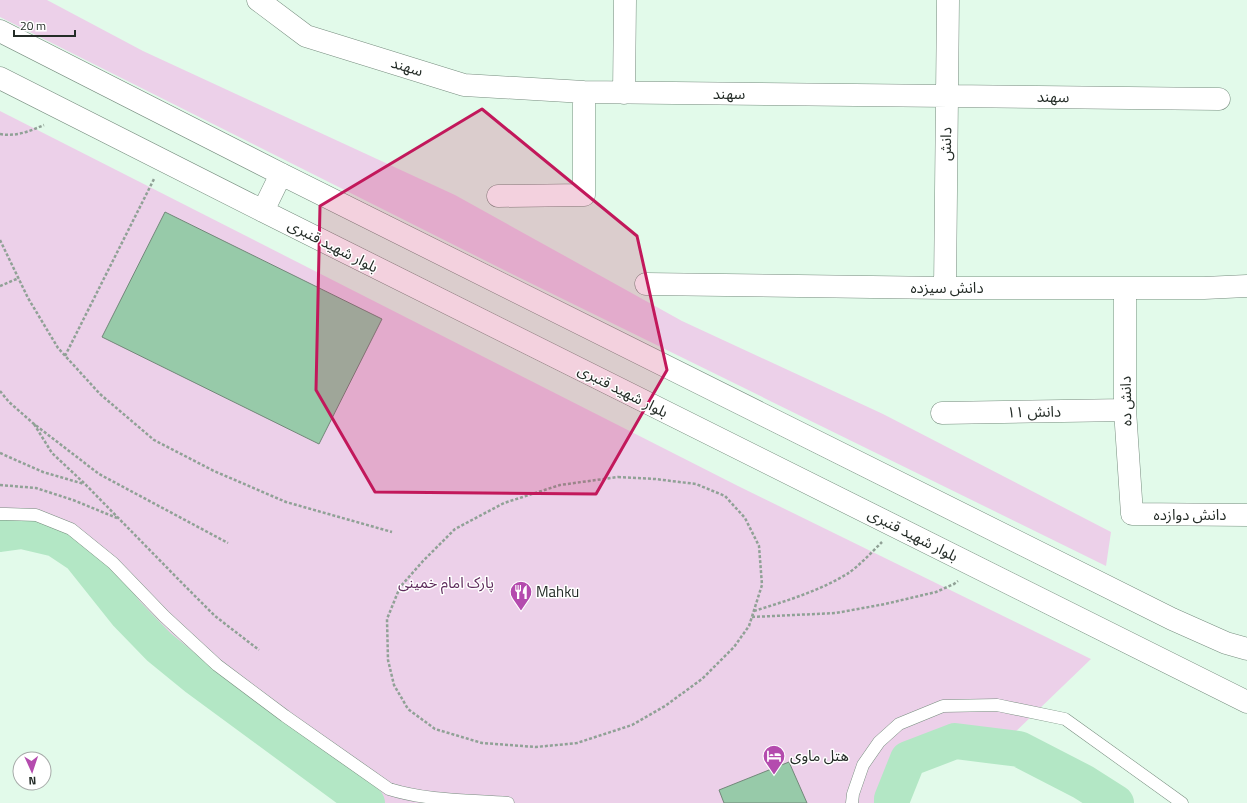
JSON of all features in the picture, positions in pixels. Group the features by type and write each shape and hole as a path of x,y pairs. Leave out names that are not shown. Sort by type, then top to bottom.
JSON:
{"main road":[{"name":"سهند","path":"258,0 306,36 464,85 624,93 947,95 1219,99"},
{"path":"624,93 625,0"},
{"name":"دانش","path":"945,288 948,0"},
{"path":"0,31 281,174 1165,616 1226,644 1247,649"},
{"name":"بلوار شهید قنبری","path":"0,78 263,211 1247,702"},
{"path":"498,196 584,195 584,92"},
{"path":"263,211 281,174"},
{"name":"دانش سیزده","path":"646,284 945,288 1247,286"},
{"name":"دانش ده","path":"1125,288 1125,410 1132,514"},
{"name":"دانش ۱۱","path":"942,413 1125,410"},
{"name":"دانش دوازده","path":"1132,514 1247,515"}],"lane":[{"path":"0,514 36,515 71,529 113,564 164,616 217,665 285,716 389,789 407,794 435,798 508,803"},
{"path":"852,803 853,794 863,765 879,742 899,724 943,706 997,705 1065,719 1182,803"}],"path":[{"path":"0,134 19,134 28,132 46,124"},
{"path":"65,356 163,160"},
{"path":"0,240 32,304 58,348 100,394 154,440 214,471 286,502 392,532"},
{"path":"0,286 19,278"},
{"path":"0,390 9,402 34,424 99,474 228,543"},
{"path":"34,424 52,453 85,484 215,616 259,650"},
{"path":"0,453 43,472 85,484"},
{"path":"618,477 655,478 696,484 725,496 745,518 759,546 762,585 752,617 749,626 734,647 702,679 665,706 632,725 577,743 536,747 482,743 434,729 408,709 394,685 388,660 387,619 400,587 423,561 455,529 504,503 560,485 618,477"},
{"path":"0,485 36,488 73,500 120,519"},
{"path":"754,611 791,600 848,573 882,542"},
{"path":"752,617 836,613 885,604 936,592 954,584 976,567"}],"highlighted area":[{"path":"482,109 637,236 667,370 596,494 375,492 316,390 320,206"}],"green space":[{"path":"0,0 47,0 143,51 455,195 682,321 883,414 1111,532 1106,566 508,272 0,17"},
{"name":"پارک امام خمینی","path":"0,111 738,486 1091,659 1011,736 914,741 885,803 374,803 131,625 58,536 0,541"}],"building":[{"path":"165,212 382,319 319,444 102,337"},
{"name":"هتل ماوی","path":"789,762 807,803 724,803 719,790"}],"waterway":[{"path":"0,534 22,531 56,539 80,555 127,614 159,647 197,678 367,803"},
{"path":"892,803 892,799 908,759 955,741 1019,749 1083,782 1116,803"}],"place":[{"name":"Mahku","path":"521,612"},
{"name":"هتل ماوی","path":"774,776"}]}
